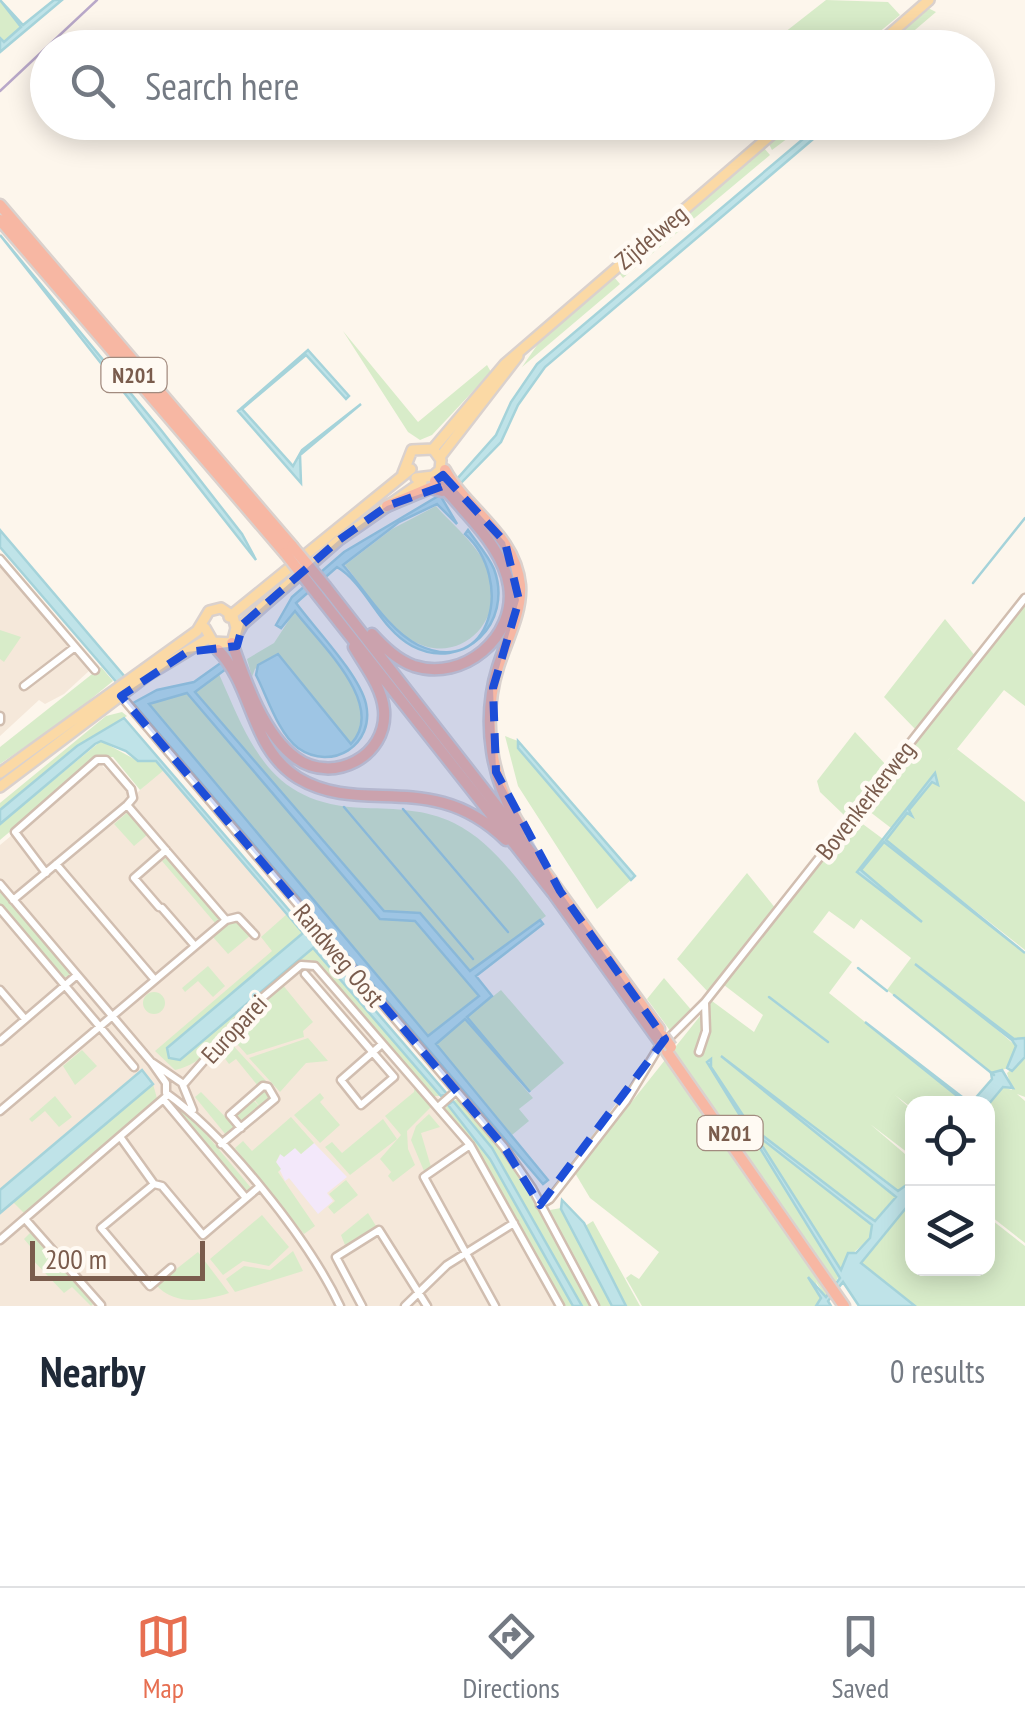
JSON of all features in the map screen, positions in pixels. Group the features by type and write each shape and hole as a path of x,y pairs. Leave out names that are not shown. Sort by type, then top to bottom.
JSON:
{"highway":[{"name":"N201","path":"0,205 321,590 557,892 844,1306"},
{"name":"N201","path":"0,220 288,550"},
{"name":"N201","path":"321,590 400,660 435,669 454,667 483,653 501,628 510,590 494,548 454,500 439,463"},
{"name":"N201","path":"439,463 505,542 520,586 493,688 490,714 496,772 513,815 557,892"},
{"path":"384,501 430,488 441,490 454,500"},
{"name":"N201","path":"220,639 276,736 296,758 329,769 359,760 377,740 384,706 321,590"},
{"name":"N201","path":"338,620 557,892"},
{"name":"N201","path":"220,639 266,746 298,778 338,792 417,796 461,809 502,836 557,892"}],"main road":[{"path":"895,30 929,0"},
{"name":"Zijdelweg","path":"439,463 457,426 519,354 765,140"},
{"name":"Zijdelweg","path":"439,463 457,426"},
{"path":"0,786 184,647 220,639 234,620 384,501 413,468 439,463"},
{"path":"384,501 413,468 439,463"},
{"path":"184,647 220,639 234,620 264,600"},
{"path":"220,639 212,612 234,620"},
{"path":"0,773 120,694"}],"street":[{"path":"0,559 95,670"},
{"name":"Bovenkerkerweg","path":"540,1206 550,1199 617,1113 672,1032 705,1002 1025,598"},
{"path":"24,686 75,646"},
{"name":"Randweg Oost","path":"120,694 130,711 518,1166 595,1306"},
{"path":"13,900 127,804 133,798 131,789 106,760 97,760 14,832 46,872"},
{"path":"127,804 226,920"},
{"path":"166,850 134,878 195,946"},
{"path":"56,864 155,980"},
{"path":"0,884 176,1086 317,1262 340,1306"},
{"path":"0,910 134,1067"},
{"path":"0,1111 226,920 238,917 254,935"},
{"name":"Europarei","path":"176,1086 197,1069 249,1009 301,966 316,966 470,1145 560,1306"},
{"path":"0,1040 77,974"},
{"path":"304,974 372,1053 394,1078 361,1104 341,1080 372,1053 382,1044"},
{"path":"323,996 333,987"},
{"path":"0,990 25,1020"},
{"path":"699,1052 706,1032 705,1002"},
{"path":"0,1240 176,1086"},
{"path":"222,1144 242,1128 274,1099 265,1086 230,1115 242,1128"},
{"path":"438,1107 456,1092"},
{"path":"166,1097 246,1198"},
{"path":"120,1138 154,1184 162,1186 202,1235 258,1188"},
{"path":"470,1145 424,1177 494,1306"},
{"path":"154,1184 101,1228 150,1286 171,1268"},
{"path":"25,1220 98,1305"},
{"path":"405,1306 466,1252 514,1223"},
{"path":"362,1306 336,1257 380,1230 427,1306"}],"highlighted area":[{"path":"443,475 505,542 519,600 493,688 496,772 560,891 665,1039 547,1202 540,1205 504,1147 121,696 187,652 237,646 243,624 339,540 387,506 443,486 435,481"}],"shaded area":[{"path":"0,564 90,670 64,694 45,704 39,700 0,736"},
{"path":"99,763 135,795 164,767 479,1145 567,1306 0,1306 0,845"},
{"path":"314,1143 347,1177 327,1193 333,1201 318,1214 289,1178 285,1181 276,1162 281,1153 295,1148 301,1154"}],"green space":[{"path":"826,0 888,2 900,15 882,30 788,30"},
{"path":"0,1 21,27 4,43 0,38"},
{"path":"926,7 936,12 915,30 899,30"},
{"path":"774,140 785,140 772,150 769,144"},
{"path":"764,148 770,155 623,278 619,273"},
{"path":"614,277 620,284 522,367 540,341"},
{"path":"343,331 418,422 487,365 491,372 432,435 420,440 408,432"},
{"path":"436,506 476,549 492,584 487,619 464,643 448,648 430,647 401,633 345,565 392,529"},
{"path":"1025,604 1025,706 1004,690 941,769 957,749 1025,802 1025,950 885,840 907,813 913,815 909,810 937,775 891,828 865,808"},
{"path":"295,611 333,657 356,693 360,729 351,745 278,654 255,669 252,677 247,659 274,643"},
{"path":"945,619 976,657 917,731 884,697"},
{"path":"0,630 21,637 4,662 0,659"},
{"path":"101,667 113,681 0,764 0,747"},
{"path":"219,674 255,749 286,784 333,804 410,811 454,823 494,852 546,916 471,971 420,913 385,911 195,692"},
{"path":"187,693 380,919 415,921 479,996 429,1036 149,704"},
{"path":"122,712 127,716 77,746 0,810 0,803 106,716"},
{"path":"855,732 888,767 844,823 844,815 820,792 817,781"},
{"path":"505,736 518,741 518,748 631,880 597,909 518,786"},
{"path":"101,741 138,761 156,761 164,770 140,790 113,757 97,758 0,840 0,824"},
{"path":"129,811 147,835 134,846 114,824"},
{"path":"856,819 883,839 858,872 922,922 861,870 884,841 1025,953 1025,1038 1014,1039 951,990 1016,1046 1007,1068 994,1074 887,990 911,958 861,919 854,929 829,911 813,932 852,962 829,993 957,1096 905,1096 905,1103 895,1095 905,1104 905,1151 870,1124 905,1154 905,1186 898,1192 738,1068 896,1198 875,1221 750,1126 707,1062 742,1120 872,1225 870,1238 852,1254 826,1298 816,1282 821,1299 816,1306 642,1306 626,1278 631,1274 639,1279 659,1252 590,1198 575,1173 712,1001 754,1032 763,1015 724,985"},
{"path":"167,857 220,919 215,923 162,861"},
{"path":"747,873 776,909 709,993 677,959"},
{"path":"0,892 71,973 68,976 61,978 0,906"},
{"path":"287,914 303,933 166,1049 180,1060 313,947 444,1096 430,1096 311,960 274,981 212,1049 194,1062 175,1070 155,1051 272,951 261,937"},
{"path":"235,920 251,935 228,954 212,936"},
{"path":"208,966 225,986 213,997 198,981 185,992 182,988"},
{"path":"664,978 693,1012 674,1036 647,999"},
{"path":"282,984 313,1022 303,1031 304,1037 247,1055 229,1035"},
{"path":"501,990 564,1063 530,1092 467,1017"},
{"path":"150,992 158,992 165,1003 158,1014 150,1014 143,1007 143,999"},
{"path":"465,1019 533,1098 519,1109 529,1121 512,1135 436,1044"},
{"path":"308,1038 328,1061 306,1063 280,1092 249,1058"},
{"path":"228,1040 265,1084 258,1086 236,1059 229,1064 220,1052"},
{"path":"82,1050 97,1066 75,1085 63,1066"},
{"path":"1025,1057 1025,1097 1017,1094 1025,1101 1025,1243 995,1219 995,1097 1003,1087 1012,1090 1007,1073"},
{"path":"153,1084 158,1102 24,1213 13,1202"},
{"path":"415,1085 433,1105 407,1131 408,1149 415,1165 393,1182 388,1176 391,1172 380,1159 401,1135 385,1116 414,1092"},
{"path":"263,1087 274,1096 242,1127 231,1115 252,1099 261,1108 253,1098"},
{"path":"201,1092 235,1127 226,1135 195,1097"},
{"path":"320,1093 324,1098 320,1102 340,1125 320,1143 294,1115"},
{"path":"55,1096 72,1117 59,1127 45,1111 32,1122 29,1119"},
{"path":"458,1099 516,1167 593,1306 582,1306 492,1148 453,1101"},
{"path":"175,1104 191,1116 252,1189 243,1191 172,1107"},
{"path":"448,1105 490,1159 573,1306 564,1306 478,1153 444,1110"},
{"path":"429,1114 440,1127 421,1133 431,1167 424,1171 411,1140 416,1126"},
{"path":"291,1117 314,1143 301,1154 295,1148 284,1157 280,1154 276,1162 281,1169 278,1172 315,1226 304,1234 235,1148 243,1141 252,1151"},
{"path":"383,1119 397,1139 350,1175 325,1147 332,1142 342,1153"},
{"path":"346,1180 358,1195 334,1214 328,1207 335,1201 329,1194"},
{"path":"905,1205 905,1276 995,1276 995,1222 1025,1246 1025,1306 915,1306 860,1263"},
{"path":"561,1208 612,1306 600,1306 553,1224 550,1210"},
{"path":"368,1213 376,1226 345,1245 341,1235"},
{"path":"262,1215 289,1247 269,1266 243,1261 223,1275 210,1259"},
{"path":"593,1221 640,1306 626,1306 585,1226"},
{"path":"31,1232 91,1306 72,1287 64,1293 30,1257 35,1252 24,1239"},
{"path":"293,1251 303,1271 235,1292 226,1279 244,1266 270,1270"},
{"path":"198,1252 229,1293 200,1300 181,1299 156,1285"}],"water":[{"path":"0,0 23,25 54,0 62,0 0,52 0,38 4,42 21,27"},
{"path":"802,140 812,140 545,367 518,405 501,442 461,483 457,479 496,435 511,402 537,364"},
{"path":"0,235 161,430 242,534 256,560"},
{"path":"308,350 349,396 346,399 306,355 242,409 293,466 302,450 361,404 300,455 301,483 238,411"},
{"path":"440,495 457,524 437,504 399,522 343,565 407,638 443,652 461,649 449,653 431,653 412,646 391,629 357,584 337,567 296,603 355,679 366,704 367,719 364,732 348,750 324,757 311,755 298,748 285,733 256,675 258,665 278,654 351,744 360,728 361,711 346,675 295,611 281,628 276,625 292,597 344,552"},
{"path":"0,530 125,677 118,684 0,547"},
{"path":"468,530 492,564 498,589 497,608 490,624 480,638 464,648 479,637 488,620 492,598 489,575 480,553 465,534"},
{"path":"222,662 226,669 195,692 384,911 420,913 470,971 540,920 543,924 476,976 492,996 467,1017 530,1092 465,1019 436,1044 548,1180 543,1184 133,703 157,690 194,682","holes":["187,693 380,919 415,921 479,996 428,1036 149,704"]},
{"path":"124,718 447,1094 441,1096 313,948 180,1060 169,1058 167,1048 303,933 156,761 138,761 126,751 101,741 0,824 0,810 77,746"},
{"path":"518,741 635,876 631,880 518,748"},
{"path":"935,773 938,785 932,782 909,810 912,816 907,813 886,840 1025,953 884,842 861,870 922,922 857,872"},
{"path":"915,964 1014,1039 1025,1038 1025,1057 1012,1071 1007,1068 1016,1046 1012,1040"},
{"path":"865,1022 961,1096 957,1096"},
{"path":"721,1056 898,1191 905,1186 905,1209 861,1263 915,1306 859,1306 843,1282 828,1301 831,1306 816,1306 821,1298 808,1277 826,1297 840,1278 707,1062 711,1059 711,1067 750,1126 875,1221 896,1197","holes":["754,1133 872,1225 870,1238 856,1253 848,1253 841,1270"]},
{"path":"142,1070 153,1084 0,1213 0,1190"},
{"path":"1002,1070 1013,1088 1003,1087 995,1097 977,1096 992,1079 991,1073"},
{"path":"453,1101 492,1148 582,1306 573,1306 490,1159 448,1105"},
{"path":"562,1200 584,1223 626,1306 612,1306 561,1209"}],"waterway":[{"path":"973,583 1025,518"},
{"path":"344,807 473,959"},
{"path":"403,809 508,932"},
{"path":"858,968 887,991"},
{"path":"894,995 994,1075"},
{"path":"769,997 828,1042"}],"tram line":[{"path":"65,30 97,0"},
{"path":"0,91 30,63"}]}
